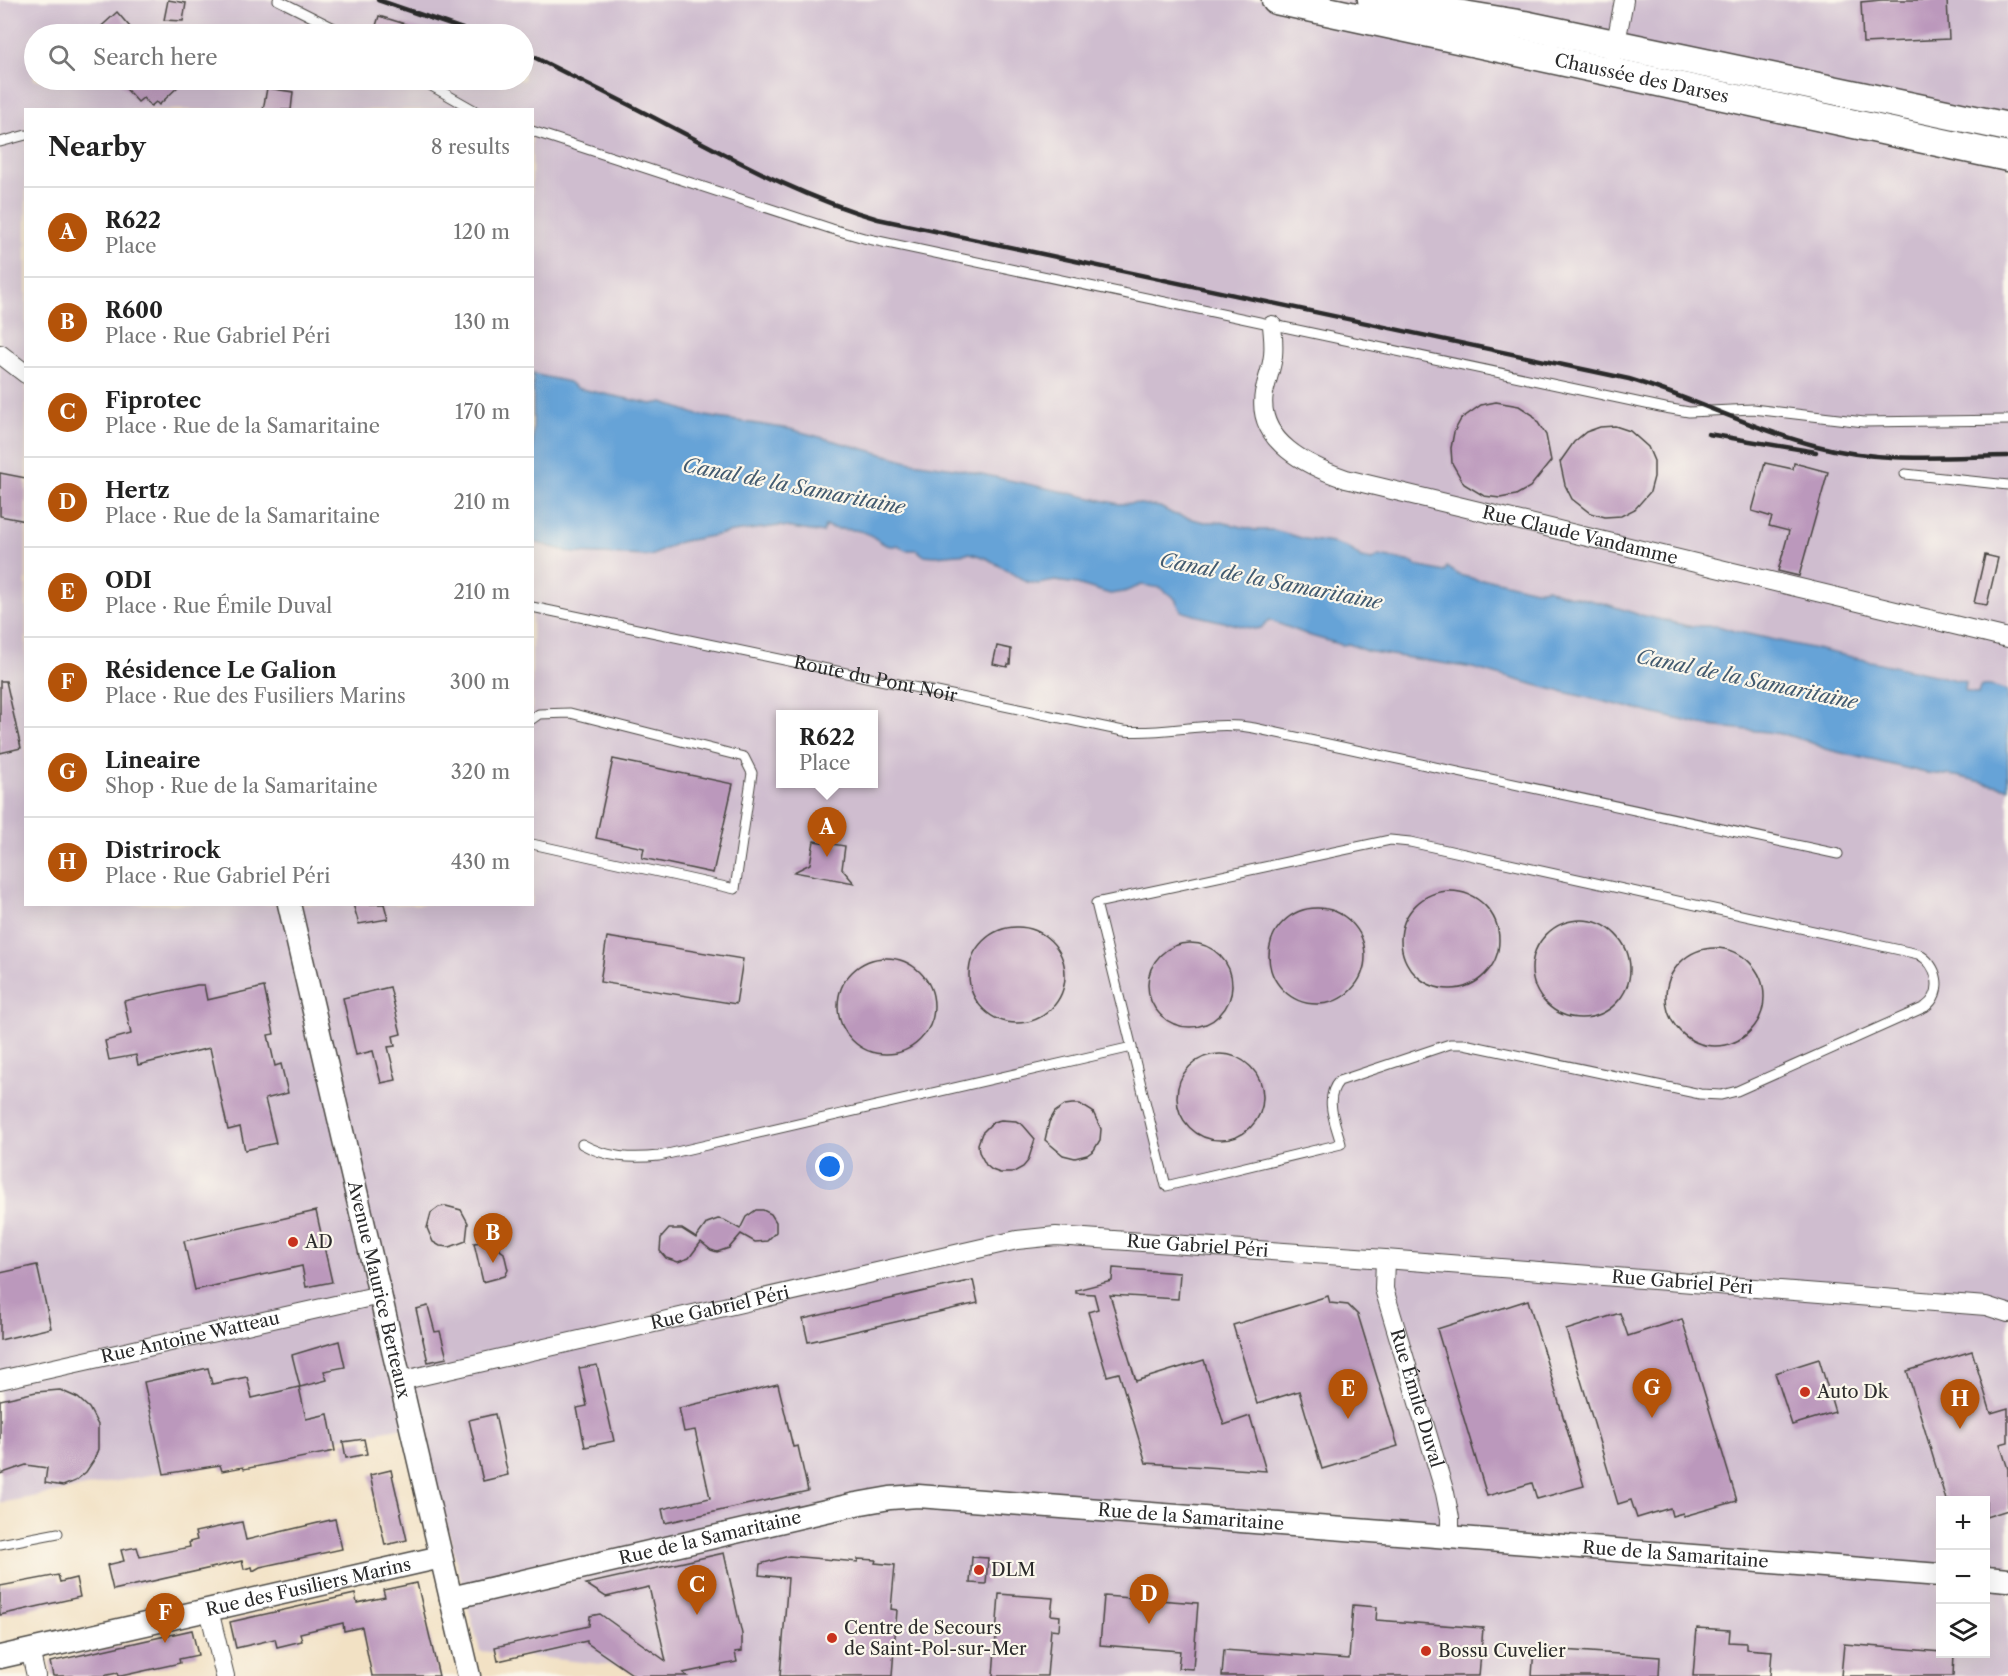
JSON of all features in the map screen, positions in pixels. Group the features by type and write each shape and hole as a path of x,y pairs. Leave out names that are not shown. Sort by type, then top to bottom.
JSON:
{"main road":[{"name":"Chaussée des Darses","path":"1276,0 2008,157"},
{"name":"Chaussée des Darses","path":"1372,0 1504,21 2008,127"}],"street":[{"path":"1610,72 1624,0"},
{"name":"Rue Claude Vandamme","path":"1272,325 1274,353 1263,402 1266,420 1275,438 1284,447 1294,456 1317,469 1346,480 2008,638"},
{"path":"0,354 24,372"},
{"name":"Avenue Maurice Berteaux","path":"290,906 469,1676"},
{"name":"Rue Gabriel Péri","path":"400,1381 1026,1238 1082,1237 1385,1259 1986,1306 2008,1313"},
{"name":"Rue Émile Duval","path":"1385,1259 1384,1289 1445,1493 1450,1518 1450,1538"},
{"name":"Rue Antoine Watteau","path":"0,1380 380,1295"},
{"name":"Rue de la Samaritaine","path":"450,1598 856,1504 904,1496 949,1497 1936,1575"},
{"name":"Rue des Fusiliers Marins","path":"0,1657 441,1557"},
{"path":"1990,1578 2008,1580"},
{"path":"209,1610 225,1676"},
{"path":"30,1650 36,1676"}],"lane":[{"path":"278,0 326,24"},
{"path":"439,90 470,108"},
{"path":"534,132 856,236 1677,410 1701,412 1753,409 1864,422 2008,420"},
{"path":"0,142 24,136"},
{"path":"1905,474 2008,485"},
{"name":"Route du Pont Noir","path":"534,607 1123,731 1155,732 1220,725 1254,728 1838,854"},
{"path":"534,718 539,714 570,713 744,757 752,773 735,889 534,844"},
{"path":"1390,840 1410,842 1911,952 1928,960 1937,976 1935,996 1924,1007 1737,1091 1721,1095 1700,1094 1464,1044 1450,1044 1339,1081 1330,1099 1341,1144 1166,1186 1132,1047 1096,903 1390,840"},
{"path":"582,1144 595,1152 608,1156 638,1158 659,1156 1132,1047"},
{"path":"0,1544 58,1533"}],"shaded area":[{"path":"0,0 2008,0 2008,1676 664,1676 647,1669 480,1651 420,1424 0,1503"}],"water":[{"name":"Canal de la Samaritaine","path":"534,374 569,382 576,388 652,404 663,402 698,415 790,429 912,462 954,468 1119,504 1134,503 1160,507 1173,514 1204,522 1221,522 1255,530 1274,530 1349,548 1361,558 1372,560 1379,556 1412,562 1416,566 1445,572 1447,567 1459,575 1479,580 1493,580 1535,590 1547,588 1688,626 1718,626 1966,682 1965,691 1978,694 1980,687 1994,687 2008,691 2008,788 1956,776 1926,773 1825,749 1811,742 1781,734 1702,725 1473,668 1366,651 1349,644 1342,645 1311,636 1269,620 1261,628 1254,629 1194,615 1181,611 1175,599 1161,588 1142,585 1124,592 1110,594 1077,584 1055,581 1038,584 1027,582 980,556 970,553 923,555 917,550 905,550 898,545 889,546 868,534 854,530 825,526 823,533 779,526 679,542 651,556 573,553 534,542"}],"building":[{"path":"168,0 186,3 183,21 164,20"},
{"path":"1947,0 1949,39 1863,43 1861,2"},
{"path":"117,12 127,24 104,24"},
{"path":"379,16 405,24 377,24"},
{"path":"127,90 175,90 159,105 156,102 151,106 143,98 138,102"},
{"path":"267,90 293,92 291,108 263,108"},
{"path":"1496,402 1519,406 1533,415 1546,435 1551,461 1530,487 1516,495 1500,498 1484,496 1464,484 1452,463 1451,448 1454,432 1461,419 1481,405"},
{"path":"1615,426 1630,431 1648,447 1654,461 1654,477 1650,492 1635,509 1621,516 1605,517 1590,513 1572,499 1565,485 1560,462 1574,442 1586,432 1600,427"},
{"path":"1765,463 1793,469 1794,463 1828,472 1799,576 1778,571 1789,531 1769,526 1772,517 1752,511"},
{"path":"0,473 24,478 24,521 0,516"},
{"path":"1985,555 1998,558 1987,605 1974,603"},
{"path":"997,646 1011,649 1010,664 1007,667 993,664"},
{"path":"0,681 6,681 21,748 0,753"},
{"path":"613,759 733,784 713,873 642,858 644,848 596,838"},
{"path":"814,841 845,846 842,869 854,883 794,872 810,864"},
{"path":"1450,891 1469,895 1485,905 1495,921 1499,940 1495,959 1485,975 1469,985 1450,989 1431,985 1415,975 1405,959 1401,940 1405,921 1415,905 1431,895"},
{"path":"354,906 385,906 388,919 359,924"},
{"path":"1317,908 1335,912 1351,922 1361,938 1365,956 1361,974 1351,990 1335,1000 1317,1004 1299,1000 1283,990 1273,974 1269,956 1273,938 1283,922 1299,912"},
{"path":"1581,920 1600,924 1616,934 1626,950 1630,969 1626,988 1616,1004 1600,1014 1581,1018 1562,1014 1546,1004 1536,988 1532,969 1536,950 1546,934 1562,924"},
{"path":"1017,927 1035,931 1051,941 1061,957 1065,975 1061,993 1051,1009 1035,1019 1017,1023 999,1019 983,1009 973,993 969,975 973,957 983,941 999,931"},
{"path":"607,937 743,959 736,1004 600,982"},
{"path":"1190,943 1213,950 1225,962 1232,985 1225,1008 1213,1020 1190,1027 1167,1020 1155,1008 1148,985 1155,962 1167,950"},
{"path":"1715,948 1734,952 1750,962 1760,978 1764,997 1760,1016 1750,1032 1734,1042 1715,1046 1696,1042 1680,1032 1670,1016 1666,997 1670,978 1680,962 1696,952"},
{"path":"886,958 904,962 920,972 930,988 934,1006 930,1024 920,1040 904,1050 886,1054 868,1050 852,1040 842,1024 838,1006 842,988 852,972 868,962"},
{"path":"204,985 207,1000 264,987 274,1034 268,1035 275,1066 281,1064 288,1093 265,1099 276,1143 245,1150 240,1127 228,1130 210,1048 138,1065 136,1055 109,1060 105,1041 131,1034 124,1001"},
{"path":"390,987 401,1034 393,1036 395,1046 388,1047 396,1080 381,1083 373,1051 356,1055 343,998"},
{"path":"1220,1054 1237,1057 1251,1066 1260,1080 1263,1097 1260,1114 1251,1128 1237,1137 1220,1140 1203,1137 1189,1128 1180,1114 1177,1097 1180,1080 1189,1066 1203,1057"},
{"path":"1080,1104 1093,1112 1101,1129 1100,1140 1094,1150 1087,1155 1075,1158 1063,1155 1045,1140 1049,1122 1055,1112 1065,1105"},
{"path":"1016,1121 1023,1125 1035,1139 1028,1161 1012,1173 992,1170 986,1165 979,1152 978,1144 982,1133 993,1122"},
{"path":"446,1206 461,1210 468,1223 466,1241 450,1247 440,1246 433,1242 427,1228 431,1213 439,1207"},
{"path":"756,1210 763,1210 771,1214 776,1222 776,1232 767,1241 755,1242 741,1234 729,1248 717,1252 701,1242 689,1258 678,1262 666,1258 660,1251 661,1238 669,1229 682,1229 696,1238 707,1223 718,1219 740,1229 746,1217"},
{"path":"316,1211 332,1282 306,1287 302,1266 195,1290 184,1241"},
{"path":"500,1240 500,1250 504,1253 508,1270 505,1276 483,1282 474,1243"},
{"path":"37,1265 51,1328 0,1340 0,1273"},
{"path":"1113,1268 1180,1273 1178,1299 1110,1295 1136,1381 1204,1360 1224,1425 1250,1416 1266,1471 1146,1463 1119,1373 1107,1376 1088,1312 1098,1309 1094,1294 1076,1293 1076,1290 1112,1281"},
{"path":"973,1280 978,1303 808,1342 803,1319"},
{"path":"1328,1296 1330,1303 1348,1305 1358,1315 1398,1446 1322,1469 1299,1391 1257,1404 1233,1325"},
{"path":"1528,1300 1584,1486 1537,1499 1532,1483 1487,1496 1437,1329"},
{"path":"428,1306 435,1332 440,1331 447,1358 428,1362 416,1309"},
{"path":"1620,1313 1628,1336 1682,1319 1737,1501 1684,1516 1683,1513 1672,1516 1670,1508 1637,1518 1631,1500 1618,1504 1566,1330"},
{"path":"339,1341 345,1367 324,1371 327,1380 300,1387 292,1355"},
{"path":"1972,1351 1991,1413 2008,1408 2008,1442 2000,1444 2008,1469 2008,1510 1990,1516 1990,1496 1945,1496 1907,1371"},
{"name":"Auto Dk","path":"1819,1359 1835,1412 1792,1425 1775,1373"},
{"path":"597,1365 614,1441 585,1447 577,1408 587,1406 579,1368"},
{"path":"208,1368 212,1384 247,1377 252,1398 299,1387 306,1419 328,1414 335,1451 244,1469 243,1467 222,1471 220,1465 164,1474 144,1382"},
{"path":"778,1384 793,1447 798,1446 808,1491 665,1523 662,1509 710,1498 695,1430 684,1432 679,1408"},
{"path":"60,1390 78,1398 89,1408 98,1425 98,1449 86,1472 75,1481 63,1486 45,1483 47,1468 26,1465 0,1474 0,1400 36,1392"},
{"path":"495,1414 508,1475 483,1481 469,1420"},
{"path":"364,1439 367,1454 346,1458 343,1442"},
{"path":"391,1470 407,1540 385,1545 370,1475"},
{"path":"335,1519 342,1549 260,1567 253,1571 252,1567 244,1569 242,1561 113,1590 107,1565 124,1561 121,1550 137,1547 140,1557 190,1547 189,1542 197,1540 195,1532 242,1522 246,1540"},
{"path":"724,1553 742,1634 742,1651 735,1652 737,1662 683,1673 687,1676 635,1676 587,1641 498,1661 495,1647 589,1626 590,1616 600,1614 666,1661 649,1587 606,1597 586,1584"},
{"path":"789,1556 858,1562 858,1559 876,1560 875,1563 895,1565 891,1609 897,1610 892,1676 780,1676 788,1578 759,1575 760,1564"},
{"name":"DLM","path":"972,1557 988,1558 986,1584 970,1583"},
{"path":"58,1575 60,1582 76,1578 80,1597 0,1615 0,1586"},
{"path":"417,1583 439,1676 372,1676 362,1627 344,1631 343,1623 300,1633 302,1641 277,1647 275,1639 236,1648 230,1622 355,1594 357,1603 385,1597 383,1590"},
{"path":"999,1594 1053,1598 1051,1615 1060,1616 1059,1630 1051,1629 1047,1676 993,1676"},
{"path":"1104,1596 1198,1603 1193,1669 1178,1668 1180,1651 1100,1645"},
{"path":"1353,1605 1377,1607 1376,1620 1483,1628 1479,1676 1222,1676 1224,1650 1349,1659"},
{"path":"1697,1628 1730,1630 1729,1642 1746,1643 1746,1649 1772,1651 1770,1676 1693,1676"},
{"path":"192,1630 198,1655 179,1659 180,1663 121,1676 117,1673 103,1676 53,1676 50,1662"},
{"path":"1844,1644 1936,1652 1936,1658 1954,1658 1953,1676 1841,1676"},
{"path":"1534,1648 1660,1657 1659,1676 1532,1676"}],"railway":[{"path":"378,0 448,24"},
{"path":"534,57 770,177 822,200 878,219 1629,379 1769,431 1840,451 1912,458 2008,456"},
{"path":"1708,434 1816,452"}],"place":[{"name":"R622","path":"827,857"},
{"name":"AD","path":"293,1242"},
{"name":"R600","path":"493,1263"},
{"name":"Auto Dk","path":"1805,1392"},
{"name":"Lineaire","path":"1652,1418"},
{"name":"ODI","path":"1348,1419"},
{"name":"Distrirock","path":"1960,1429"},
{"name":"DLM","path":"979,1570"},
{"name":"Fiprotec","path":"697,1615"},
{"name":"Hertz","path":"1149,1624"},
{"name":"Centre de Secours de Saint-Pol-sur-Mer","path":"832,1638"},
{"name":"Résidence Le Galion","path":"165,1643"},
{"name":"Bossu Cuvelier","path":"1426,1651"}]}
